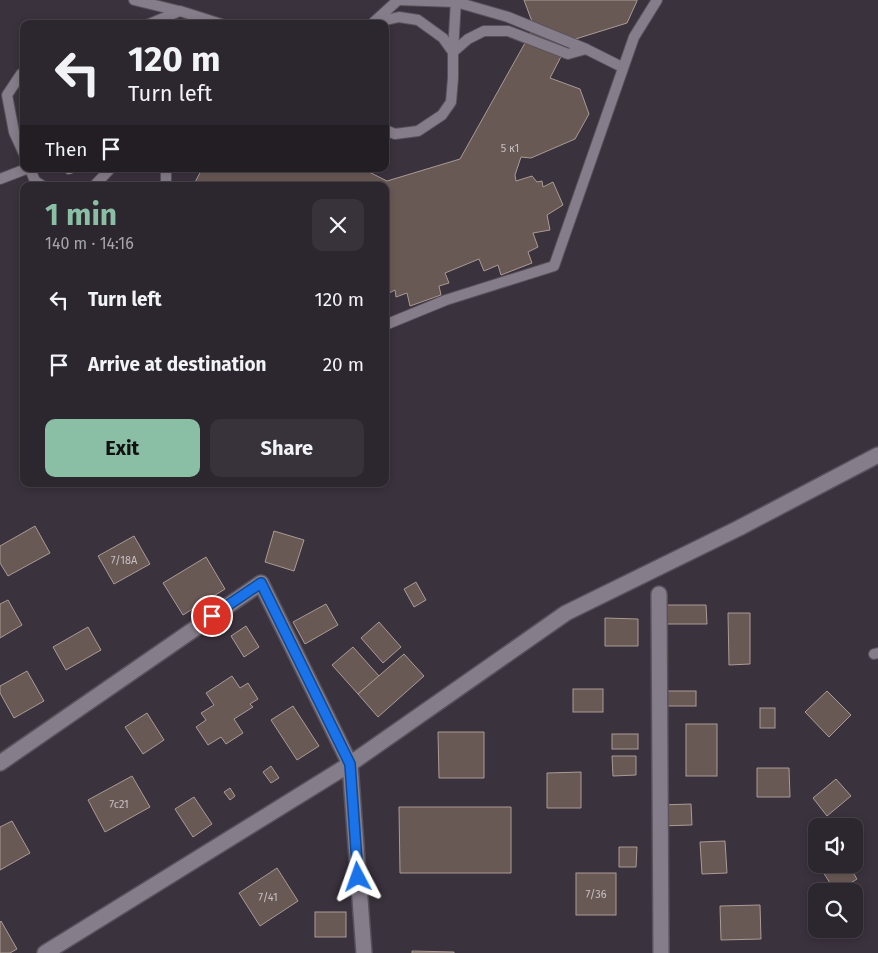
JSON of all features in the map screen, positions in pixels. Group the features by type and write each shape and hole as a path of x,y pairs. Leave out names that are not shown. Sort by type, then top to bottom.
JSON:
{"street":[{"path":"45,953 350,764 566,613 739,528 878,455"},
{"path":"0,763 261,583 350,764 364,953"},
{"path":"659,594 661,953"}],"lane":[{"path":"134,0 208,20"},
{"path":"375,20 398,0 456,1 508,16 586,49 622,67"},
{"path":"389,322 446,300 554,266 622,67 634,37 657,0"},
{"path":"389,132 395,134 418,131 442,115 451,102 456,1"},
{"path":"159,20 180,11"},
{"path":"385,20 398,17 418,20 444,38 452,52"},
{"path":"452,52 468,39 484,31 508,31 568,54 586,49"},
{"path":"20,76 7,96 14,132 20,145"},
{"path":"0,179 20,171"},
{"path":"98,182 107,172"}],"building":[{"path":"524,0 637,0 627,23 569,41 550,78 580,89 589,114 575,139 531,158 521,157 515,175 516,181 532,176 537,182 542,181 543,187 553,182 563,205 547,215 550,230 533,233 538,247 528,252 532,263 501,275 498,265 484,271 479,259 445,273 449,283 439,286 441,295 410,306 407,293 396,297 395,290 389,293 389,182 195,182 200,172 369,172 387,181 460,159 534,27"},
{"path":"35,526 50,553 8,576 0,563 0,546"},
{"path":"274,531 304,540 294,571 265,562"},
{"path":"134,536 150,564 114,584 98,556"},
{"path":"206,557 225,589 183,615 163,583"},
{"path":"416,582 426,600 414,607 404,589"},
{"path":"8,600 22,625 0,638 0,604"},
{"path":"326,604 338,625 305,644 293,622"},
{"path":"665,605 706,605 707,624 665,624"},
{"path":"728,613 750,613 750,664 729,665"},
{"path":"605,618 638,619 638,646 605,646"},
{"path":"379,622 401,647 383,663 361,638"},
{"path":"246,626 259,647 244,657 231,636"},
{"path":"88,627 101,650 66,670 53,647"},
{"path":"353,647 379,676 358,694 332,665"},
{"path":"404,654 424,676 378,717 358,694"},
{"path":"27,671 44,701 14,718 0,693 0,686"},
{"path":"232,676 240,688 248,683 258,699 250,704 253,707 234,719 243,733 226,744 221,737 208,745 196,727 206,720 201,713 214,705 206,693"},
{"path":"573,689 603,689 603,712 573,712"},
{"path":"663,691 696,691 696,706 663,706"},
{"path":"827,691 851,715 829,737 805,712"},
{"path":"293,706 319,746 297,760 271,720"},
{"path":"760,708 775,708 775,728 760,728"},
{"path":"147,713 164,740 143,754 125,727"},
{"path":"686,724 717,724 717,776 686,776"},
{"path":"438,732 484,732 484,778 439,778"},
{"path":"612,734 638,734 638,749 612,749"},
{"path":"612,756 636,756 636,775 613,776"},
{"path":"271,766 279,778 271,783 263,772"},
{"path":"757,768 789,768 790,797 757,797"},
{"path":"581,772 581,808 547,808 547,773"},
{"path":"132,776 150,807 105,832 88,800"},
{"path":"836,779 851,796 827,816 813,798"},
{"path":"230,788 235,796 230,800 224,792"},
{"path":"194,797 212,824 193,837 175,809"},
{"path":"691,804 692,825 660,826 659,805"},
{"path":"399,807 511,807 511,873 400,873"},
{"path":"12,821 30,853 0,870 0,827"},
{"path":"725,841 727,873 702,874 700,842"},
{"path":"619,847 637,847 636,867 619,867"},
{"path":"277,868 298,901 260,926 239,893"},
{"path":"576,873 616,873 616,915 576,915"},
{"path":"824,873 853,873 857,879 851,883 830,883"},
{"path":"760,905 761,939 721,940 720,906"},
{"path":"315,912 346,912 346,937 315,937"},
{"path":"1,921 17,949 10,953 0,953"},
{"path":"412,951 454,952 454,953 412,953"}],"route":[{"path":"212,616 261,583 350,764 358,877"}]}
